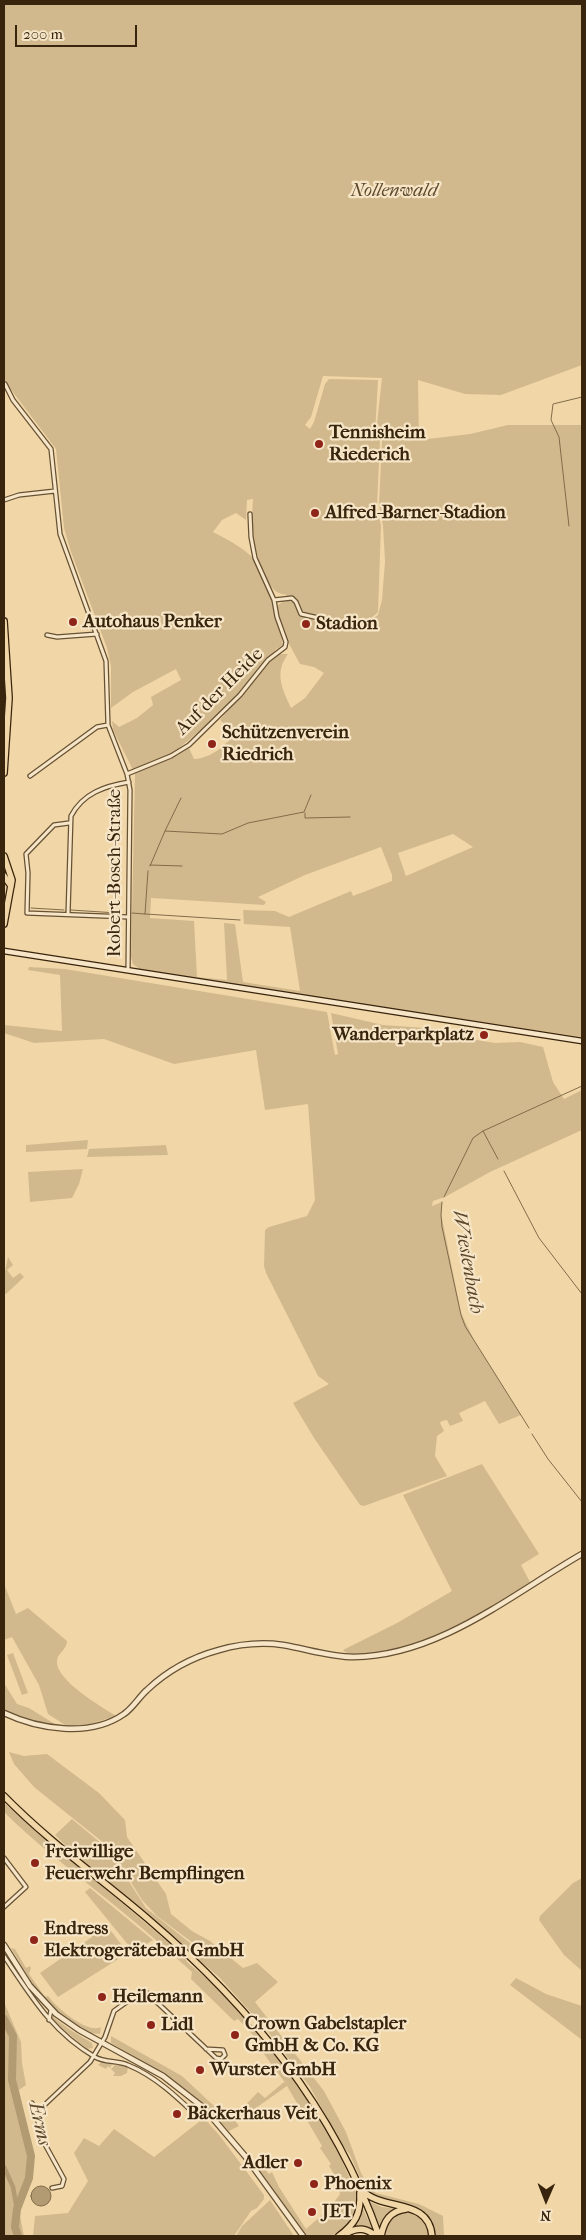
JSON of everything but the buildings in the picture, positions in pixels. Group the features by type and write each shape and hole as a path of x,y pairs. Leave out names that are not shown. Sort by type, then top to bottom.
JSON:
{"highway":[{"path":"4,621 10,698 4,773"},
{"path":"4,856 11,874 12,888 4,924"},
{"path":"4,876 12,888"},
{"path":"4,1796 38,1828 157,1927 240,2007 274,2047 305,2089 337,2141 359,2186 379,2236"},
{"path":"359,2186 374,2200 411,2208 421,2213 427,2219 432,2236"},
{"path":"339,2236 354,2223 359,2213 359,2186"},
{"path":"379,2236 391,2214 411,2208"},
{"path":"344,2236 359,2229 379,2236"}],"street":[{"name":"Robert-Bosch-Straße","path":"5,384 13,400 51,450 60,534 98,634 106,661 108,726 127,774 131,798 128,970"},
{"path":"4,500 55,491"},
{"name":"Auf der Heide","path":"127,774 171,756 189,745 240,695 268,660 285,647 286,642 277,617 274,600 255,558 251,537 250,514"},
{"path":"274,600 292,598 296,602 301,614 358,627"},
{"path":"47,634 58,637 98,634"},
{"path":"30,776 97,727 108,726"},
{"path":"68,914 69,823 76,807 91,794 110,785 129,782"},
{"path":"69,823 54,825 26,854 28,873 27,913 128,917"},
{"path":"4,951 582,1041"},
{"path":"4,1713 26,1722 63,1729 96,1726 119,1718 162,1678 190,1660 239,1645 279,1644 310,1651 354,1657 395,1652 414,1647 493,1610 524,1588 582,1554"},
{"path":"4,1858 26,1887 4,1907"},
{"path":"4,1946 30,1986 51,2010 71,2026 148,2066 196,2101 225,2131 303,2236"},
{"path":"4,1956 33,2001 49,2020 94,2056 102,2060 124,2063 162,2085 198,2117"},
{"path":"36,2113 80,2072 94,2056 102,2042 114,2011 144,1992 206,2049 218,2059 225,2055 225,2052 219,2049 206,2049"},
{"path":"49,2020 51,2010"},
{"path":"32,2103 42,2140 64,2179 62,2186 52,2188"}],"green space":[{"name":"Nollenwald","path":"4,4 582,4 582,365 501,395 465,394 418,380 419,440 470,434 508,425 582,425 582,1037 206,981 139,969 133,964 131,957 135,774 113,730 112,721 119,727 137,718 153,705 151,697 181,680 176,669 133,692 111,708 111,666 107,648 71,552 64,528 56,449 9,387 4,384","holes":["323,376 382,378 376,433 382,441 379,505 383,526 385,561 382,600 378,615 368,622 358,625 354,633 357,624 369,620 378,612 381,526 377,506 380,440 375,432 378,380 329,379 325,384 314,422 310,429 305,425 311,417","253,499 253,537 260,563 272,588 287,595 287,599 278,605 280,621 285,636 300,664 314,667 324,673 305,698 291,708 282,687 280,674 288,654 279,654 275,650 283,645 273,600 265,577 251,556 235,544 213,532 222,520 236,513 246,520 247,500","262,670 220,720 235,734 226,743 212,754 200,758 194,759 189,748 176,756 172,754 216,717","453,834 473,847 406,876 398,853","381,847 392,875 392,881 353,896 351,891 289,917 275,911 243,910 244,924 290,927 300,991 243,982 235,924 224,923 227,980 197,977 194,921 150,918 151,898 264,905 266,902 258,897 305,875"]},
{"path":"29,967 65,969 327,1012 335,1055 338,1054 331,1013 383,1025 440,1029 459,1037 495,1043 520,1042 543,1047 553,1082 564,1099 582,1090 582,1130 490,1172 445,1197 433,1201 432,1206 442,1202 441,1213 461,1313 474,1340 521,1415 499,1424 485,1401 459,1413 463,1421 450,1426 447,1420 442,1421 440,1423 444,1431 437,1436 435,1456 447,1476 364,1506 360,1505 314,1438 293,1403 329,1384 318,1376 264,1266 265,1230 269,1227 307,1216 315,1200 308,1104 265,1110 256,1050 174,1064 104,1039 34,1043 4,1033 4,1025 62,1031 60,975 28,970"},
{"path":"88,1140 87,1149 26,1152 26,1145"},
{"path":"166,1145 168,1155 87,1157 89,1149"},
{"path":"83,1169 79,1184 72,1198 30,1202 28,1172"},
{"path":"8,1257 13,1265 7,1270 13,1278 20,1273 24,1277 6,1294 4,1292 4,1276"},
{"path":"482,1464 539,1554 521,1565 530,1582 467,1621 415,1645 389,1652 365,1655 345,1652 343,1650 397,1623 452,1591 403,1495"},
{"path":"4,1584 16,1614 28,1608 67,1641 67,1644 57,1658 58,1668 63,1676 80,1692 116,1716 87,1725 68,1727 48,1714 39,1685 12,1637 4,1640"},
{"path":"13,1653 28,1693 22,1695 7,1655"},
{"path":"4,1683 17,1704 29,1708 58,1726 24,1720 4,1710"},
{"path":"9,1752 24,1756 47,1754 99,1793 125,1820 127,1837 166,1894 171,1914 192,1931 210,1941 243,1968 257,1963 278,1982 255,2002 324,2091 346,2132 361,2173 369,2186 376,2193 419,2204 443,2216 444,2236 434,2236 434,2226 426,2213 415,2208 382,2201 365,2189 350,2155 341,2143 310,2087 269,2033 219,1977 81,1861 55,1835 72,1819 108,1849 146,1908 199,1950 201,1949 157,1916 142,1900 110,1848 34,1787 14,1764"},
{"path":"4,1803 182,1954 188,1963 210,1981 242,2015 296,2081 333,2140 357,2195 356,2214 347,2227 337,2236 307,2236 255,2165 259,2161 269,2174 272,2172 279,2187 306,2229 330,2208 340,2194 337,2179 329,2166 331,2164 320,2148 322,2146 287,2086 236,2122 239,2126 229,2131 202,2104 173,2080 111,2043 111,2036 182,2076 230,2121 258,2092 265,2098 284,2082 286,2084 253,2039 253,2035 238,2019 234,2021 191,1979 192,1972 25,1831 4,1812"},
{"path":"582,1878 582,1971 564,1955 539,1920 540,1916 573,1883"},
{"path":"90,1888 153,1940 134,1952 85,1892"},
{"path":"104,1922 128,1953 58,1997 40,1973 92,1937 90,1933"},
{"path":"11,1948 15,1949 26,1968 30,1966 29,1974 45,1997 48,1996 65,2013 80,2023 88,2027 101,2027 100,2034 89,2033 54,2011 33,1986"},
{"path":"516,1978 546,1994 582,2006 582,2040 510,1985"},
{"path":"4,2002 21,2042 26,2085 19,2090 34,2155 32,2181 21,2201 19,2211 24,2236 4,2236"},
{"path":"52,2016 92,2043 93,2048 87,2049 52,2020"},
{"path":"102,2062 128,2066 127,2073 121,2076 113,2076 115,2073 111,2069 115,2065 112,2064 110,2068 108,2066 106,2069 98,2065"},
{"path":"204,2118 220,2136 264,2195 264,2199 257,2208 251,2211 234,2236 33,2236 35,2216 68,2213 88,2181 74,2153 84,2138 99,2146 114,2129 154,2157"},
{"path":"270,2200 294,2236 236,2236 242,2226"},
{"path":"368,2201 382,2207 397,2209 381,2229"},
{"path":"363,2209 374,2232 354,2228"},
{"path":"406,2211 422,2219 427,2226 429,2236 385,2236 388,2223 397,2215"}],"shaded area":[{"path":"41,2186 48,2189 51,2196 48,2203 41,2206 34,2203 31,2196 34,2189"}],"waterway":[{"path":"569,526 559,437 551,420 553,404 582,397"},
{"path":"150,866 165,831 222,834 248,823 304,812 311,795"},
{"path":"165,831 181,798"},
{"path":"305,813 305,818 350,817"},
{"path":"150,865 182,866"},
{"path":"132,913 145,914 148,871"},
{"path":"31,908 64,910"},
{"path":"71,910 117,913"},
{"path":"145,914 240,920"},
{"name":"Wieslenbach","path":"444,1197 473,1138 483,1131 582,1086"},
{"path":"483,1131 498,1159"},
{"path":"504,1171 539,1238 582,1294"},
{"name":"Wieslenbach","path":"442,1202 442,1227 465,1326 529,1428"},
{"name":"Wieslenbach","path":"532,1434 548,1459 582,1502"},
{"name":"Erms","path":"4,2019 13,2036 12,2080 31,2156 29,2178 17,2209 15,2227 18,2236"},
{"path":"4,2167 13,2187 17,2209"}],"place":[{"name":"Tennisheim Riederich","path":"319,444"},
{"name":"Alfred-Barner-Stadion","path":"315,513"},
{"name":"Autohaus Penker","path":"73,622"},
{"name":"Stadion","path":"306,624"},
{"name":"Schützenverein Riedrich","path":"212,744"},
{"name":"Wanderparkplatz","path":"484,1035"},
{"name":"Freiwillige Feuerwehr Bempflingen","path":"35,1863"},
{"name":"Endress Elektrogerätebau GmbH","path":"34,1940"},
{"name":"Heilemann","path":"102,1997"},
{"name":"Lidl","path":"151,2025"},
{"name":"Crown Gabelstapler GmbH & Co. KG","path":"235,2035"},
{"name":"Wurster GmbH","path":"200,2070"},
{"name":"Bäckerhaus Veit","path":"177,2114"},
{"name":"Adler","path":"298,2163"},
{"name":"Phoenix","path":"314,2184"},
{"name":"JET","path":"312,2212"}]}
